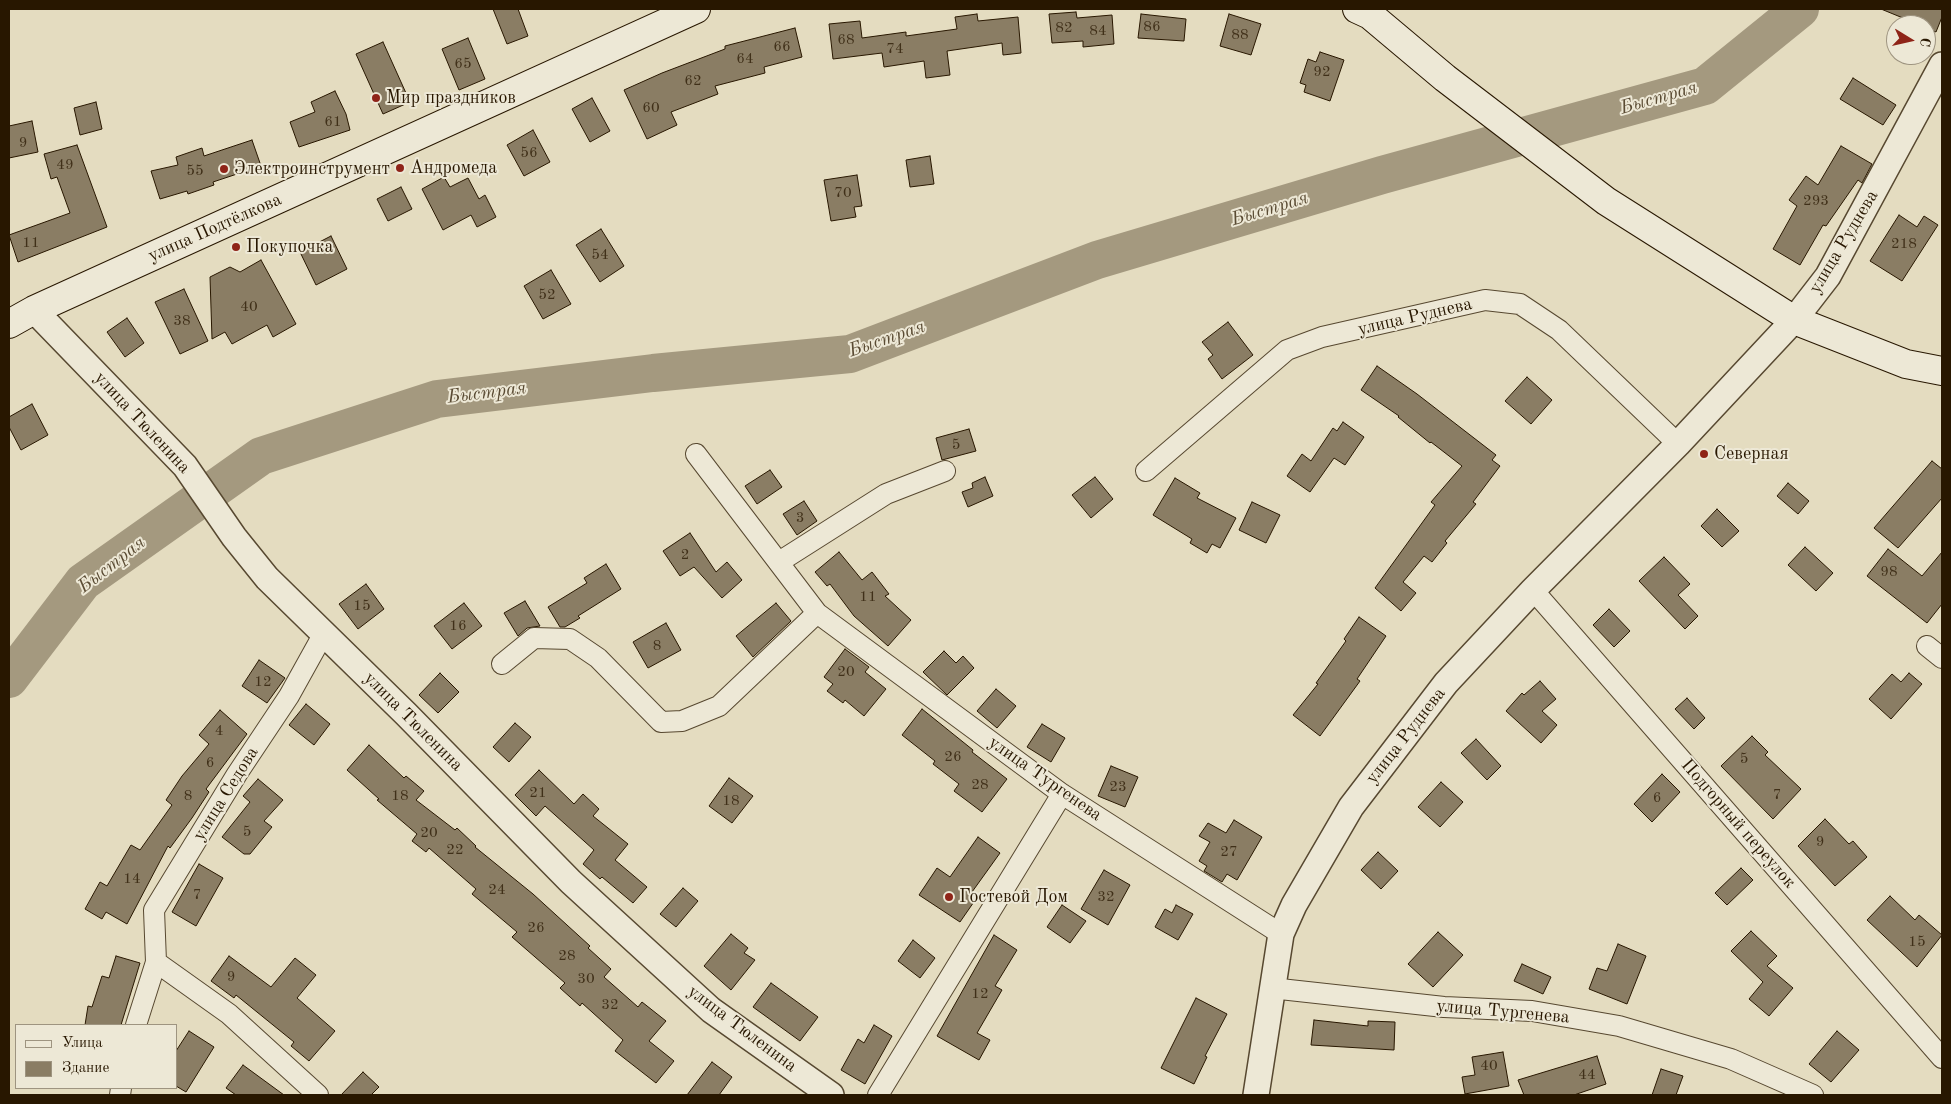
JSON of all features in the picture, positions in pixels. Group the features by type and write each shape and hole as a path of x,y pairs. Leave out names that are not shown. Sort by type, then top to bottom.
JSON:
{"main road":[{"name":"улица Подтёлкова","path":"9,324 34,310 696,9"},
{"path":"1367,11 1444,78 1606,201 1794,320 1906,364 1942,371"}],"street":[{"name":"улица Руднева","path":"1256,1095 1271,988 1281,934 1294,904 1351,807 1446,683 1533,590 1678,444 1794,320 1828,276 1942,65"},
{"name":"улица Руднева","path":"1146,471 1287,350 1322,337 1485,300 1520,304 1559,330 1678,444"},
{"name":"улица Тюленина","path":"34,310 185,466 234,537 267,578 571,882 710,1010 831,1095"},
{"name":"улица Тургенева","path":"696,454 817,612 1062,794 1281,934"},
{"path":"779,562 886,494 945,471"},
{"name":"Подгорный переулок","path":"1533,590 1942,1058"},
{"path":"502,664 534,638 570,639 598,658 661,722 682,721 719,706 817,612"},
{"name":"улица Седова","path":"136,1024 156,962 154,910 238,774 290,696 324,633"},
{"path":"878,1095 1062,794"},
{"path":"156,962 229,1014 318,1095"},
{"name":"улица Тургенева","path":"1271,988 1444,1008 1532,1011 1619,1026 1731,1059 1813,1095"}],"building":[{"path":"493,9 518,9 528,36 507,44"},
{"path":"1881,9 1942,9 1942,17 1936,32 1936,15 1896,15"},
{"path":"1076,12 1077,18 1112,15 1114,44 1083,47 1083,41 1052,43 1049,14"},
{"path":"977,14 978,21 1018,17 1021,53 1003,55 1002,43 947,51 950,75 926,78 924,61 884,67 882,53 833,59 829,24 860,21 862,38 906,32 906,36 957,29 955,17"},
{"path":"1141,14 1186,19 1184,41 1138,38"},
{"path":"1229,14 1261,24 1251,55 1220,46"},
{"path":"795,28 802,57 764,67 765,73 715,86 718,94 671,112 677,125 647,139 624,90 725,49 725,46"},
{"path":"468,38 485,79 459,90 442,49"},
{"path":"383,42 410,102 383,114 356,54"},
{"path":"1320,52 1344,60 1330,101 1304,92 1306,85 1300,83 1308,59 1316,62"},
{"path":"1853,78 1896,105 1883,125 1840,99"},
{"path":"335,91 346,114 350,130 299,147 290,122 315,112 311,102"},
{"path":"592,98 610,131 590,142 572,109"},
{"path":"96,102 102,129 80,135 74,108"},
{"path":"32,121 38,152 9,158 9,126"},
{"path":"533,130 550,162 524,176 507,145"},
{"path":"252,140 261,166 213,182 214,185 188,194 187,191 160,199 151,171 178,165 176,157 202,148 204,156"},
{"path":"77,145 107,227 18,262 9,235 70,213 57,177 51,179 44,154"},
{"path":"1841,146 1872,164 1862,183 1858,180 1826,226 1823,225 1800,265 1773,249 1797,206 1789,200 1806,176 1818,185"},
{"path":"930,156 934,184 910,187 906,160"},
{"path":"857,175 862,206 854,207 856,217 831,221 824,180"},
{"path":"444,177 450,187 468,178 479,199 485,195 496,217 477,227 471,215 443,230 422,189"},
{"path":"401,187 412,209 388,221 377,199"},
{"path":"1899,215 1917,227 1924,216 1938,225 1902,281 1870,261"},
{"path":"601,229 624,266 600,282 576,245"},
{"path":"331,236 347,269 316,285 300,252"},
{"path":"261,260 296,324 273,337 267,325 232,344 225,332 212,339 210,277 230,267 240,272"},
{"path":"551,270 571,304 543,319 524,286"},
{"path":"184,289 208,341 180,354 155,302"},
{"path":"127,318 144,343 125,357 107,332"},
{"path":"1228,322 1253,355 1222,379 1208,359 1213,355 1202,342"},
{"path":"1377,366 1417,394 1496,455 1492,460 1500,466 1473,502 1476,504 1445,541 1447,543 1432,562 1424,556 1403,582 1416,593 1401,611 1375,588 1435,505 1431,502 1462,466 1430,443 1399,416 1361,390"},
{"path":"1527,377 1552,400 1531,424 1505,401"},
{"path":"32,404 48,435 21,450 9,427 9,417"},
{"path":"1343,422 1364,437 1345,465 1334,458 1310,492 1287,476 1302,454 1311,461 1333,428 1337,431"},
{"path":"969,429 976,451 942,460 936,438"},
{"path":"1932,461 1942,469 1942,498 1898,548 1874,528"},
{"path":"770,470 782,487 757,504 745,486"},
{"path":"985,477 993,496 968,507 962,492 973,488 972,483"},
{"path":"1095,477 1113,499 1091,518 1072,495"},
{"path":"1175,478 1200,493 1197,498 1236,518 1220,548 1212,544 1207,553 1190,543 1192,539 1153,515"},
{"path":"1788,483 1809,501 1798,514 1777,496"},
{"path":"804,501 817,521 797,535 783,514"},
{"path":"1252,502 1280,515 1266,543 1239,530"},
{"path":"1717,509 1739,531 1722,547 1701,526"},
{"path":"690,533 716,572 727,562 742,580 722,598 694,567 680,576 663,551"},
{"path":"1805,547 1833,573 1816,591 1788,565"},
{"path":"1888,549 1922,576 1942,552 1942,604 1927,623 1867,576"},
{"path":"839,552 862,580 872,572 889,594 885,596 911,620 888,646 854,616 830,584 827,586 815,572"},
{"path":"1664,557 1690,584 1678,595 1698,616 1685,629 1639,581"},
{"path":"606,564 621,589 578,616 580,618 565,627 560,627 548,607 587,583 584,578"},
{"path":"366,584 384,609 358,629 339,604"},
{"path":"525,601 540,626 527,628 518,636 504,613"},
{"path":"464,603 482,626 452,649 434,626"},
{"path":"776,603 791,621 753,657 736,636"},
{"path":"1609,609 1630,631 1614,647 1593,625"},
{"path":"1359,617 1386,636 1357,679 1360,681 1320,736 1293,715 1318,684 1316,683 1346,641 1344,639"},
{"path":"666,623 681,650 648,668 633,642"},
{"path":"845,649 869,667 865,672 886,689 864,716 845,700 843,703 827,691 833,684 824,677"},
{"path":"944,651 956,663 963,656 974,668 947,695 923,672"},
{"path":"259,660 285,678 267,703 242,686"},
{"path":"440,673 459,692 438,713 419,695"},
{"path":"1909,673 1922,684 1891,719 1869,699 1892,674 1901,682"},
{"path":"1540,681 1556,699 1542,711 1557,725 1541,743 1506,711 1522,693 1524,695"},
{"path":"996,689 1016,706 997,728 977,711"},
{"path":"1687,698 1705,718 1694,729 1675,709"},
{"path":"306,704 330,724 314,745 289,725"},
{"path":"922,709 1007,779 982,812 954,791 959,784 933,764 935,761 902,735"},
{"path":"220,710 247,734 206,789 209,792 192,818 170,848 168,846 127,924 106,912 102,919 85,909 100,882 107,886 131,845 140,850 172,805 166,800 182,776 209,744 199,735"},
{"path":"515,723 531,737 509,762 493,747"},
{"path":"1042,724 1065,738 1051,762 1027,747"},
{"path":"1752,736 1768,752 1765,755 1801,789 1773,819 1721,766"},
{"path":"1476,739 1501,766 1487,780 1461,753"},
{"path":"369,745 404,778 406,776 424,791 416,800 455,830 457,828 475,847 533,894 590,946 588,948 611,969 604,977 638,1007 642,1002 666,1021 649,1041 674,1061 656,1083 615,1051 623,1040 582,1003 580,1006 560,988 565,983 512,937 517,932 472,894 476,889 429,848 426,852 412,841 417,834 377,800 379,799 347,770"},
{"path":"1111,766 1138,777 1125,807 1098,796"},
{"path":"539,770 574,804 583,794 599,809 593,816 628,844 615,860 647,887 633,903 583,864 594,850 545,806 536,816 515,795"},
{"path":"1662,774 1680,792 1652,822 1634,804"},
{"path":"729,778 753,796 732,823 709,806"},
{"path":"258,779 283,800 264,821 272,827 250,854 244,854 222,837 250,802 243,796"},
{"path":"1441,782 1463,802 1440,827 1418,807"},
{"path":"1825,819 1849,844 1853,841 1867,857 1835,886 1798,846"},
{"path":"1234,820 1262,837 1237,880 1227,874 1222,882 1204,871 1207,866 1199,861 1210,842 1199,836 1208,823 1226,833"},
{"path":"978,837 1000,853 972,892 978,896 960,922 919,895 937,868 950,877"},
{"path":"1378,852 1398,871 1381,889 1361,870"},
{"path":"199,864 223,878 196,926 172,912"},
{"path":"1741,868 1753,880 1727,905 1715,893"},
{"path":"1104,870 1130,885 1108,925 1081,909"},
{"path":"683,888 698,901 676,927 660,914"},
{"path":"1890,896 1915,920 1919,915 1942,935 1917,967 1867,920"},
{"path":"1062,905 1086,921 1070,943 1047,927"},
{"path":"1176,905 1193,914 1178,940 1155,927 1165,909 1172,913"},
{"path":"1751,931 1777,956 1767,966 1793,988 1769,1016 1749,999 1763,982 1731,951"},
{"path":"1438,932 1463,955 1433,987 1408,964"},
{"path":"731,934 748,948 744,953 755,960 731,990 704,966"},
{"path":"994,935 1017,950 995,986 1002,990 977,1033 990,1040 979,1060 937,1036"},
{"path":"913,940 935,958 920,978 898,961"},
{"path":"1618,944 1646,956 1627,1004 1589,989 1597,968 1607,971"},
{"path":"116,956 140,963 121,1024 85,1024 88,1006 92,1007 102,976 109,978"},
{"path":"229,956 271,987 295,958 316,975 297,998 335,1031 309,1061 291,1046 294,1042 236,995 234,998 211,981"},
{"path":"1522,964 1551,977 1543,994 1514,981"},
{"path":"771,983 818,1017 800,1041 753,1007"},
{"path":"1196,998 1227,1014 1205,1056 1207,1057 1194,1084 1161,1068"},
{"path":"1314,1020 1368,1026 1368,1021 1395,1022 1394,1050 1311,1045"},
{"path":"874,1025 892,1036 865,1084 841,1070 858,1039 864,1043"},
{"path":"189,1031 214,1047 186,1092 178,1087 178,1048"},
{"path":"1837,1031 1859,1050 1831,1082 1809,1064"},
{"path":"1503,1052 1509,1086 1465,1094 1462,1077 1475,1075 1472,1057"},
{"path":"1597,1056 1606,1084 1574,1095 1524,1095 1518,1080"},
{"path":"712,1062 732,1077 719,1095 687,1095"},
{"path":"243,1065 284,1095 236,1095 226,1088"},
{"path":"1661,1069 1683,1076 1676,1095 1652,1095"},
{"path":"363,1072 379,1087 371,1095 341,1095"}],"waterway":[{"name":"Быстрая","path":"9,679 83,582 261,456 437,399 653,373 850,354 1097,260 1382,175 1705,86 1800,9"}],"place":[{"name":"Мир праздников","path":"376,98"},
{"name":"Андромеда","path":"400,168"},
{"name":"Электроинструмент","path":"224,169"},
{"name":"Покупочка","path":"236,247"},
{"name":"Северная","path":"1704,454"},
{"name":"Гостевой Дом","path":"949,897"}]}
